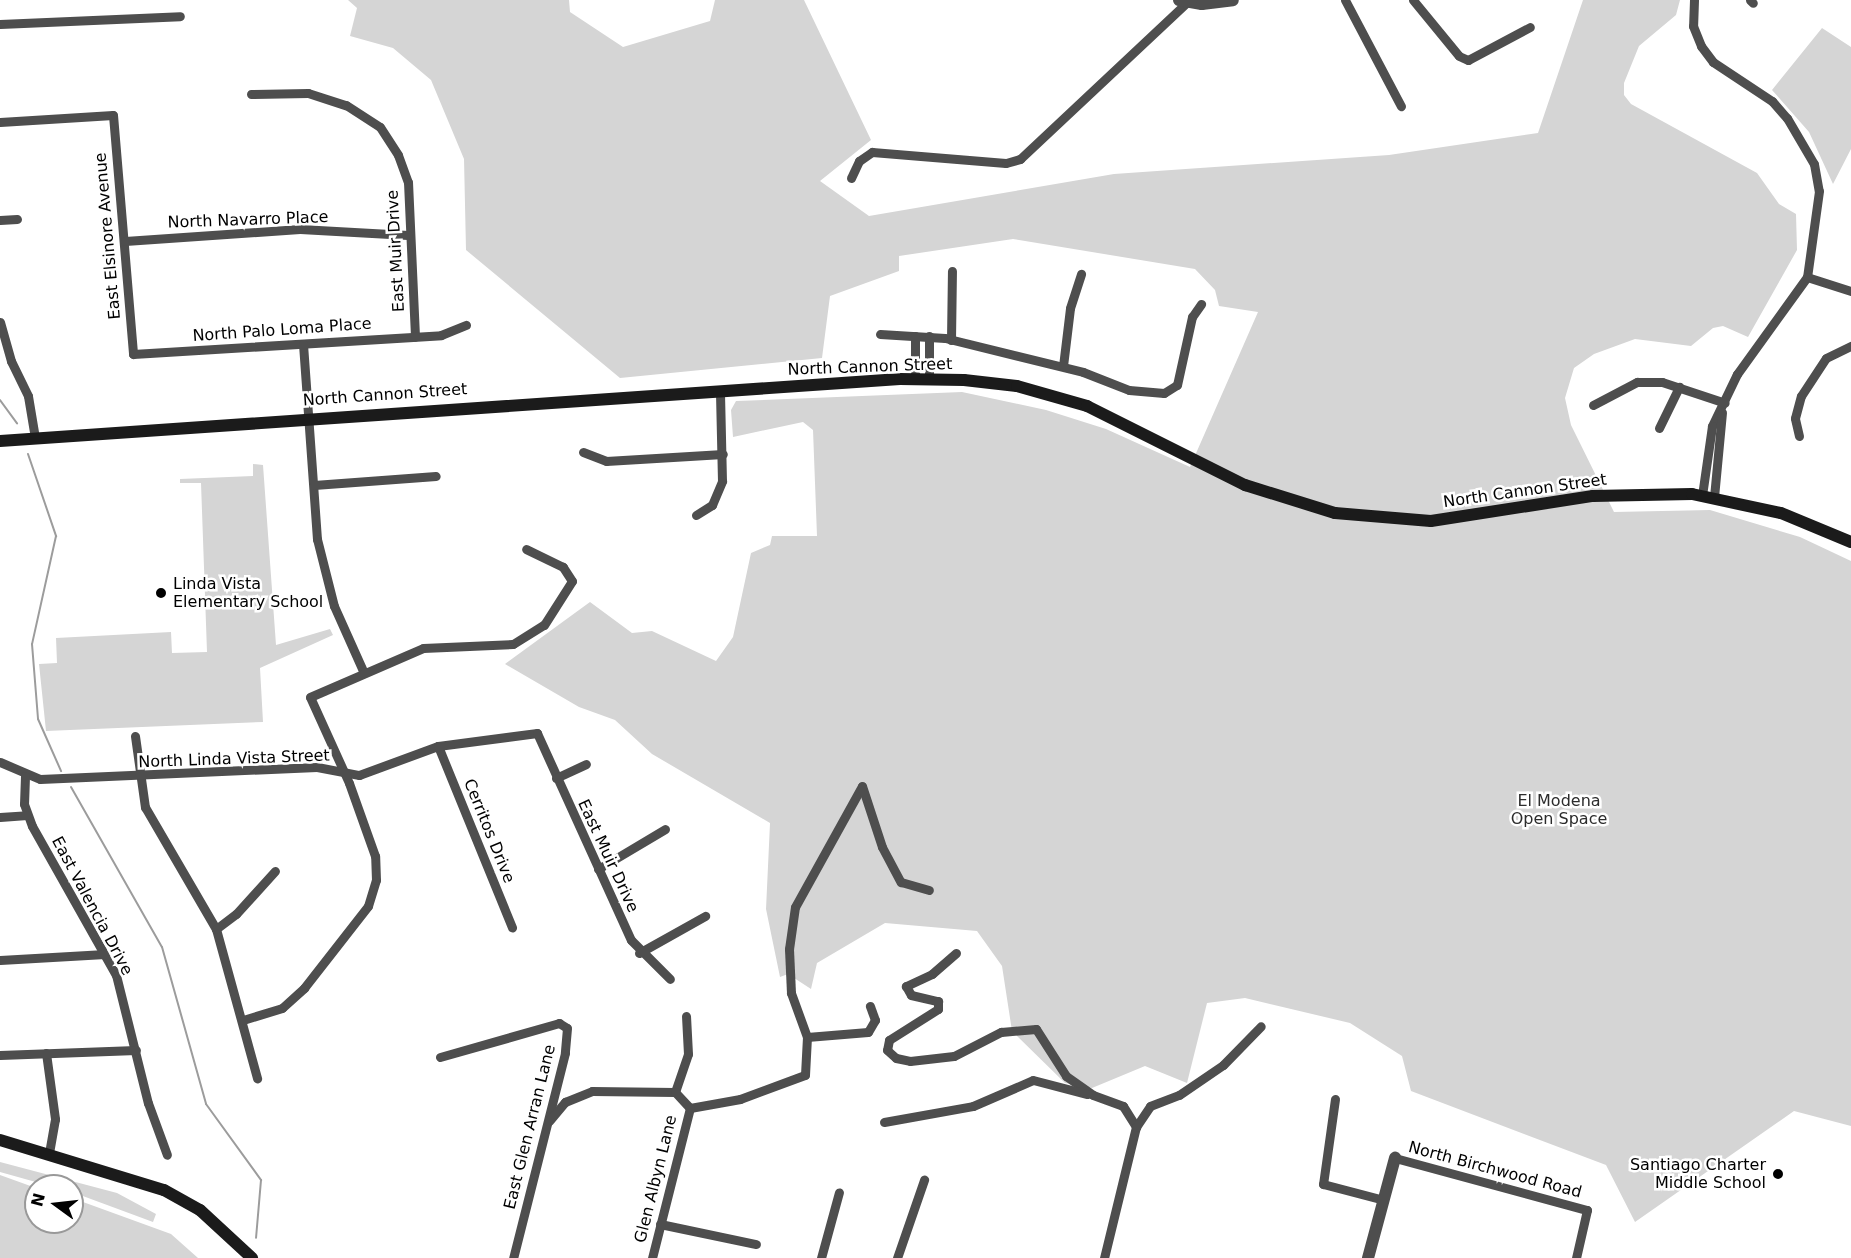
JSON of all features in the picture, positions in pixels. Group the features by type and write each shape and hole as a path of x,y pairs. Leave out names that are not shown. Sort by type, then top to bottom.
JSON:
{"main road":[{"name":"North Cannon Street","path":"0,441 309,417 929,378 1017,386 1087,406 1245,485 1335,513 1431,521 1604,495 1708,496 1781,513 1851,542"},
{"path":"0,1140 49,1153 164,1190 200,1210 252,1258"}],"street":[{"path":"851,178 859,160 873,152 1012,163 1033,149 1182,2 1233,0"},
{"path":"1346,0 1401,106"},
{"path":"1413,0 1459,56 1468,60 1530,27"},
{"path":"1694,0 1693,26 1701,46 1725,72 1772,101 1799,134 1814,164 1818,217 1807,277 1755,345 1724,407 1708,496"},
{"path":"0,24 180,16"},
{"name":"East Muir Drive","path":"252,94 308,93 346,105 380,127 399,155 408,182 408,235 415,337"},
{"name":"East Elsinore Avenue","path":"0,122 113,115 133,354"},
{"path":"0,220 17,219"},
{"name":"North Navarro Place","path":"125,241 300,229 408,235"},
{"path":"951,340 952,271"},
{"path":"1063,366 1070,308 1081,274"},
{"path":"1807,277 1851,291"},
{"path":"880,334 929,336 951,340 1063,366 1137,391 1174,389 1192,317 1200,304"},
{"path":"0,322 11,361 28,396 35,438"},
{"name":"North Palo Loma Place","path":"133,354 441,335 466,325"},
{"path":"915,336 915,378"},
{"path":"929,336 929,378"},
{"path":"303,344 314,485 324,574 364,673"},
{"path":"1799,436 1795,418 1801,396 1826,358 1851,346"},
{"path":"1593,405 1637,382 1679,387 1724,407"},
{"path":"1659,428 1679,387"},
{"path":"696,515 716,499 723,454 720,391"},
{"path":"583,452 606,461 723,454"},
{"path":"314,485 436,476"},
{"path":"243,1020 282,1008 304,988 368,906 376,880 375,856 345,772 310,697 423,648 513,644 544,625 572,580 562,567 526,549"},
{"name":"East Muir Drive","path":"537,733 598,869 639,953 670,979"},
{"name":"North Linda Vista Street","path":"0,762 25,776 138,777 317,767 345,772 379,771 438,746 537,733"},
{"path":"135,736 138,777 145,807 216,929 243,1020 257,1078"},
{"name":"Cerritos Drive","path":"438,746 513,927"},
{"path":"556,778 586,764"},
{"name":"East Valencia Drive","path":"25,776 27,815 116,975 167,1155"},
{"path":"548,1123 565,1102 592,1091 675,1092 690,1108 795,1082 805,1076 807,1037 790,993 789,949 795,908 862,786 882,847 901,882 929,890"},
{"path":"0,817 27,815"},
{"path":"598,869 664,829"},
{"path":"216,929 236,914 275,871"},
{"path":"639,953 705,916"},
{"path":"956,953 932,974 906,986 910,995 938,1001 938,1009 889,1040 887,1050 896,1058 910,1061 954,1056 1001,1032 1036,1029 1066,1076 1093,1095"},
{"path":"0,960 105,954"},
{"path":"807,1037 868,1032 875,1020 870,1006"},
{"path":"675,1092 688,1054 686,1016"},
{"name":"East Glen Arran Lane","path":"440,1057 564,1024 565,1053 513,1258"},
{"path":"1104,1258 1136,1126 1150,1106 1179,1095 1223,1065 1261,1026"},
{"path":"0,1055 136,1050"},
{"path":"46,1053 55,1119 49,1153"},
{"path":"884,1122 973,1106 1033,1080 1093,1095 1123,1106 1136,1126"},
{"path":"1335,1099 1323,1184 1384,1200"},
{"name":"Glen Albyn Lane","path":"652,1258 690,1108"},
{"path":"1371,1257 1395,1158"},
{"name":"North Birchwood Road","path":"1395,1158 1587,1210 1576,1258"},
{"path":"897,1258 924,1180"},
{"path":"821,1258 839,1192"},
{"path":"660,1224 756,1244"}],"green space":[{"name":"El Modena Open Space","path":"348,0 569,0 570,12 623,47 710,21 715,0 804,0 871,140 820,181 869,216 1114,174 1389,155 1538,133 1583,0 1680,0 1676,15 1639,46 1624,83 1624,95 1631,104 1757,173 1779,204 1796,214 1797,250 1748,337 1723,326 1713,328 1691,346 1635,339 1594,354 1574,368 1565,398 1571,425 1614,512 1710,510 1800,537 1851,561 1851,1126 1794,1111 1635,1222 1606,1165 1411,1091 1402,1056 1350,1023 1245,998 1207,1003 1187,1083 1145,1066 1092,1088 1065,1083 1012,1031 1002,966 977,931 885,923 817,963 811,989 788,974 780,977 766,909 770,823 652,754 615,720 579,707 505,664 590,602 632,633 652,631 716,661 733,637 751,553 770,545 772,536 817,536 813,430 803,422 733,437 731,410 736,401 962,392 1046,410 1106,429 1190,467 1258,312 1219,306 1215,290 1195,269 1013,239 899,256 899,271 830,296 822,358 620,378 466,250 464,159 431,80 393,48 350,36 357,8"},
{"path":"1822,28 1851,47 1851,149 1833,184 1809,132 1772,90"},
{"path":"253,464 263,465 276,645 330,629 333,635 260,668 263,722 46,731 39,664 57,663 56,638 171,632 172,653 207,652 201,483 180,483 180,479 253,476"},
{"path":"0,1162 45,1174 24,1174 24,1179 0,1172"},
{"path":"0,1175 24,1184 24,1234 84,1234 84,1202 171,1234 198,1258 0,1258"},
{"path":"84,1184 117,1193 156,1214 153,1222 84,1196"}],"waterway":[{"path":"0,400 17,423"},
{"path":"28,454 56,536 32,644 38,719 61,771"},
{"path":"71,787 162,947 206,1104 261,1180 256,1238"}],"place":[{"name":"Linda Vista Elementary School","path":"161,593"},
{"name":"Santiago Charter Middle School","path":"1778,1174"}]}
